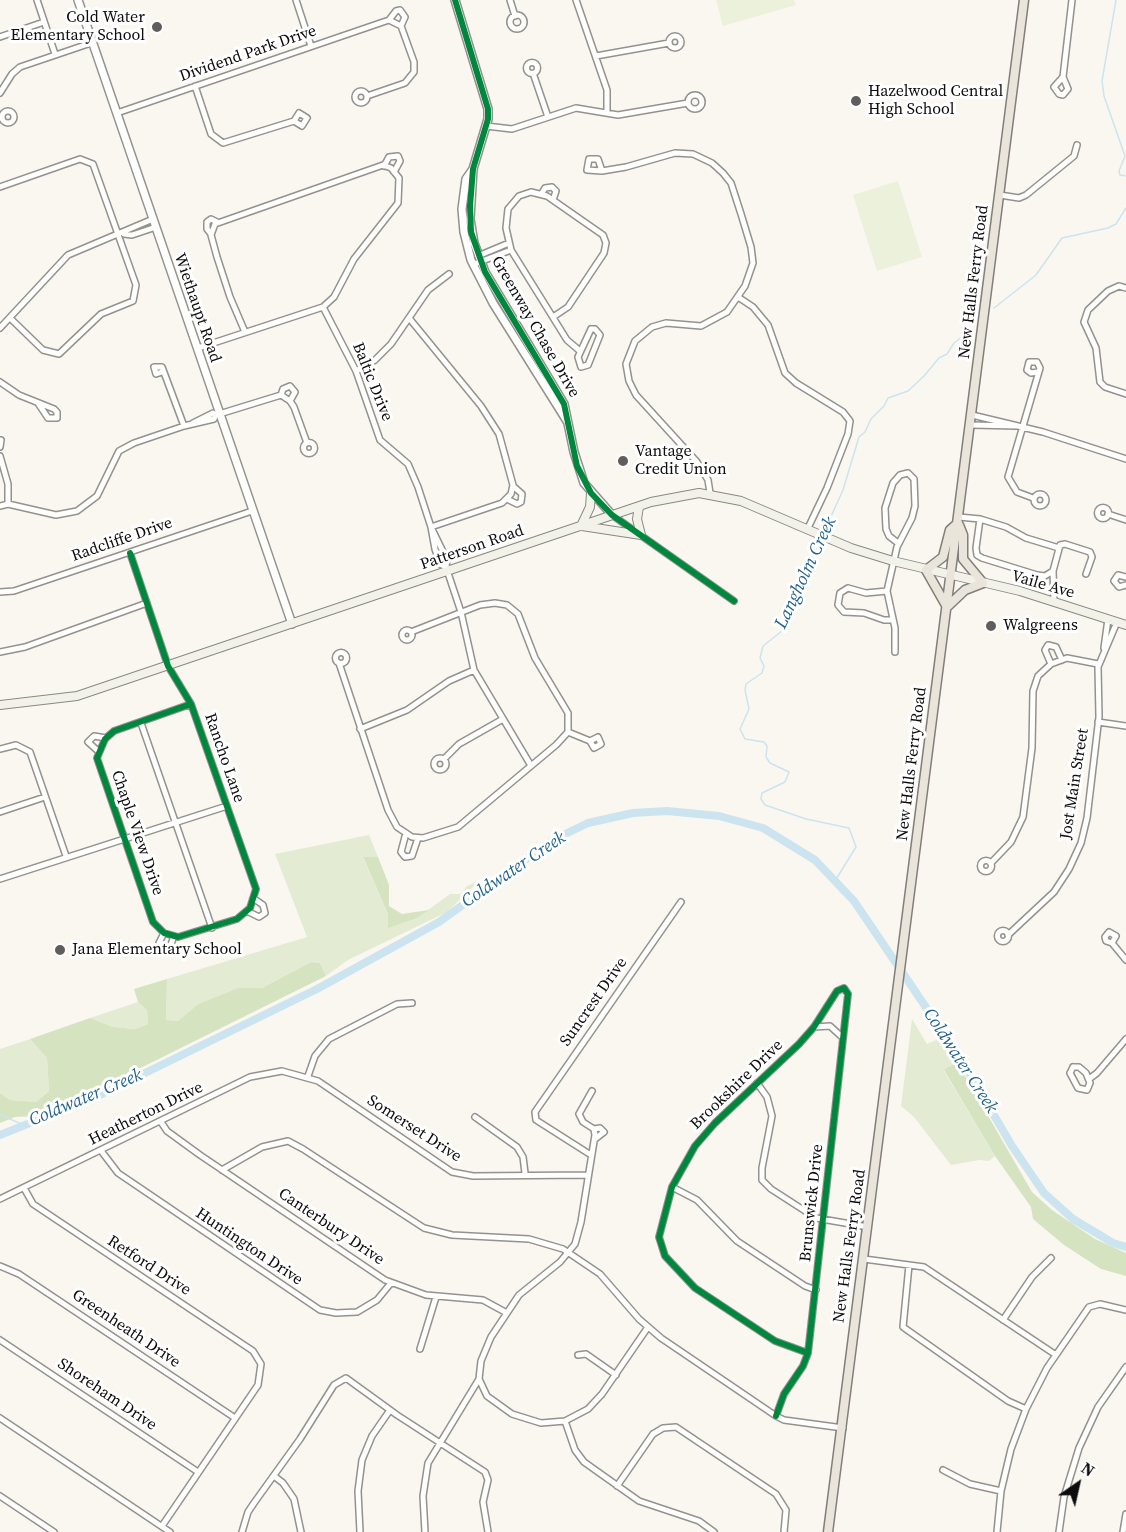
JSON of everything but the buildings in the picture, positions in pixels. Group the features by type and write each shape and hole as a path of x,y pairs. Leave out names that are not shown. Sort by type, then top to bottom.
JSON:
{"main road":[{"name":"New Halls Ferry Road","path":"828,1532 1024,0"},
{"path":"591,493 590,507 580,526 641,535 637,519 639,507"},
{"name":"Patterson Road","path":"0,705 77,696 447,569 666,498 710,493 741,501 833,540 893,561 951,576"},
{"path":"958,520 963,536 963,559 983,583 965,590 947,607 926,570 943,557 947,536 958,520"},
{"name":"Vaile Ave","path":"951,576 1054,601 1126,625"}],"street":[{"path":"37,0 55,54"},
{"name":"Wiethaupt Road","path":"78,0 198,348 218,414 292,624"},
{"path":"296,0 311,46"},
{"name":"Greenway Chase Drive","path":"455,0 484,88 488,109 486,126 473,169 470,219 480,259 490,282 567,410 567,421 580,475 591,493 612,515 734,601"},
{"path":"510,0 515,16"},
{"path":"576,0 607,90 607,112"},
{"path":"1063,77 1072,0"},
{"name":"Dividend Park Drive","path":"117,113 388,20 396,10 400,10 405,16 401,26 414,62 412,76 405,83 367,96"},
{"path":"388,20 401,26"},
{"path":"0,36 44,22"},
{"path":"0,93 12,74 20,67 91,43"},
{"path":"596,56 669,43"},
{"path":"533,73 548,117"},
{"path":"195,86 211,134 223,143 294,121"},
{"path":"486,126 512,129 576,108 626,114 688,103"},
{"path":"0,104 5,112"},
{"path":"1000,195 1019,198 1026,195 1074,156 1077,145"},
{"path":"602,171 601,162 596,158 588,162 587,170 602,171 626,167 675,153 700,156 718,167 730,183 753,255 752,270 738,297 727,312 709,324 701,326 666,324 652,327 635,341 626,364 629,381 636,395 697,462 708,480 710,493"},
{"path":"246,332 230,297 211,234 217,222 384,166 389,157 398,156 400,161 393,170"},
{"path":"0,188 80,159 96,166 136,285 133,301 101,314 59,354 43,350 10,318"},
{"path":"198,348 323,307 334,297 354,259 398,203 399,178 393,170 384,166"},
{"name":"Greenway Chase Drive","path":"473,169 466,179 462,209 464,231 472,261 493,303 567,421"},
{"path":"542,193 545,188 552,187 556,191 553,200"},
{"path":"553,317 568,307 604,253 606,243 603,235 542,193 526,194 510,205 506,216 511,247 553,317 567,340 580,351"},
{"path":"0,328 68,255 121,235 132,235 154,223"},
{"path":"472,261 511,247"},
{"path":"356,371 375,360 391,344 432,285 449,274"},
{"path":"1126,288 1114,287 1088,310 1084,322 1096,348 1100,382 1105,387 1126,394"},
{"path":"738,297 753,307 768,325 785,373 796,383 843,412 849,421 848,434 810,529"},
{"name":"Baltic Drive","path":"323,307 356,371 380,440 408,464 431,527 435,549 441,564 447,569 461,612 474,670 530,764"},
{"path":"409,318 481,406 499,434 513,485 512,494 507,499 431,527"},
{"path":"591,329 598,332 598,341 585,367 579,365 577,361 580,351 588,332 591,329"},
{"path":"162,372 168,378 184,426"},
{"path":"1034,498 1017,492 1008,477 1020,426 1038,372"},
{"path":"0,382 38,403"},
{"path":"0,506 8,504 56,515 77,511 97,496 119,451 134,443 193,423 213,413 218,414 280,395 283,389 290,387 295,392 290,401"},
{"path":"280,395 290,401 307,443"},
{"path":"972,415 1020,426 1126,459"},
{"path":"971,425 1004,428 1020,426"},
{"path":"0,456 8,484 8,504"},
{"path":"895,652 893,620 887,591 898,543 912,518 915,506 916,484 908,473 900,475 893,483 885,508 886,529 889,536 898,543"},
{"path":"507,499 517,504 522,502 522,494 513,485"},
{"name":"Radcliffe Drive","path":"0,592 14,591 252,511"},
{"path":"1108,514 1126,520"},
{"path":"980,519 977,555 1037,575 1045,576 1053,572"},
{"path":"958,520 980,519 1026,538 1059,548"},
{"path":"1054,601 1053,572 1059,548 1065,544 1090,552 1092,557 1086,574"},
{"name":"Rancho Lane","path":"130,553 168,666 190,704 256,889 249,909"},
{"path":"1126,567 1125,576 1116,576 1114,581 1119,587 1126,585"},
{"path":"887,591 866,593 848,588 840,593 838,605 844,612 864,613 884,620 893,620"},
{"path":"0,652 25,647 147,603"},
{"path":"339,663 388,810 397,827 418,838 437,836 458,827 568,732 568,713 535,658 518,614 507,605 495,603 461,612 411,632"},
{"name":"Jost Main Street","path":"1104,648 1108,619"},
{"name":"Jost Main Street","path":"1008,935 1054,892 1078,852 1087,818 1098,722 1098,664 1117,622"},
{"path":"1051,664 1045,650 1048,645 1056,647 1062,660"},
{"path":"991,863 1011,842 1023,817 1032,748 1033,691 1038,676 1051,664 1062,660 1073,658 1098,664"},
{"path":"360,729 407,710 449,681 474,670"},
{"name":"Chaple View Drive","path":"190,704 141,723 120,728 106,738 98,751 97,758 153,922 164,933 183,937 237,919 249,909 259,917 265,913 263,905 253,898"},
{"path":"444,759 459,744 503,719"},
{"path":"1098,722 1126,726"},
{"path":"141,723 212,928"},
{"path":"568,732 590,741"},
{"name":"Chaple View Drive","path":"98,751 88,742 94,736 106,738"},
{"path":"0,749 16,745 30,752 66,856"},
{"path":"0,812 45,797"},
{"path":"0,879 227,806"},
{"path":"406,833 401,852 405,858 412,856 418,838"},
{"name":"Suncrest Drive","path":"591,1155 536,1120 537,1109 681,902"},
{"name":"Chaple View Drive","path":"164,933 159,943 162,950 169,950 174,936"},
{"path":"1112,943 1126,960"},
{"name":"Brookshire Drive","path":"808,1353 776,1341 695,1288 661,1248 661,1224 672,1187 687,1157 704,1135 814,1027 837,991 844,988"},
{"name":"Brunswick Drive","path":"776,1416 784,1394 803,1366 808,1353 848,994 844,988"},
{"path":"308,1076 315,1056 329,1039 397,1004 412,1003"},
{"path":"814,1027 830,1026 842,1037"},
{"path":"1089,1079 1126,1039"},
{"path":"1079,1067 1089,1079 1090,1086 1080,1090 1071,1076 1071,1070 1079,1067"},
{"name":"Heatherton Drive","path":"0,1199 102,1152 258,1075 282,1071 308,1076"},
{"name":"Somerset Drive","path":"308,1076 452,1172 473,1176 525,1173 587,1174"},
{"path":"757,1083 767,1097 772,1116 762,1168 762,1180 771,1189 823,1221 868,1227"},
{"path":"592,1091 579,1114 583,1122 594,1129 600,1128 604,1132 595,1139"},
{"path":"475,1117 517,1147 523,1157 525,1173"},
{"name":"Canterbury Drive","path":"161,1122 166,1131 391,1283 436,1297 483,1300 505,1312"},
{"path":"425,1532 423,1507 426,1473 439,1443 479,1379 486,1349 505,1312 528,1286 570,1252 582,1222 587,1174 595,1139 594,1129"},
{"path":"222,1170 262,1147 288,1141 424,1228 452,1235 529,1239 570,1252 600,1274 648,1327 776,1416 784,1420 843,1428"},
{"name":"Huntington Drive","path":"102,1152 118,1173 320,1310 336,1313 357,1312 377,1299 391,1283"},
{"path":"672,1187 697,1200 737,1241 797,1281 816,1290"},
{"name":"Retford Drive","path":"24,1188 33,1204 253,1351 261,1364 258,1385 235,1418"},
{"path":"1003,1320 1032,1277 1051,1258"},
{"path":"864,1259 924,1267 1056,1355"},
{"path":"909,1265 903,1327 1008,1401 1026,1409"},
{"name":"Greenheath Drive","path":"0,1266 19,1274 235,1418"},
{"path":"420,1349 436,1297"},
{"path":"997,1532 1000,1491 1011,1449 1026,1409 1056,1355 1086,1310 1093,1305 1126,1310"},
{"path":"479,1379 487,1396 512,1414 541,1423 565,1421 588,1409 616,1376 648,1327"},
{"name":"Shoreham Drive","path":"0,1340 198,1472"},
{"path":"578,1355 586,1354 616,1376"},
{"path":"1059,1532 1064,1497 1079,1448 1098,1407 1126,1367"},
{"path":"242,1532 248,1512 334,1385 341,1379 350,1380 390,1410 487,1475 483,1502 488,1532"},
{"path":"360,1532 358,1491 362,1460 372,1436 390,1410"},
{"path":"0,1418 170,1532"},
{"path":"162,1526 235,1418"},
{"path":"565,1421 579,1457 617,1486 639,1501 706,1526 714,1532"},
{"path":"617,1486 653,1434 663,1428 676,1427 776,1494 786,1510 784,1532"},
{"path":"944,1470 970,1484 1000,1491"},
{"path":"274,1476 283,1483 294,1499 301,1532"},
{"path":"0,1496 54,1532"},
{"path":"1123,1532 1126,1514"},
{"path":"701,1532 706,1526"}],"green space":[{"path":"716,0 794,0 796,5 723,26"},
{"path":"898,181 922,257 877,271 853,195"},
{"path":"369,835 378,857 363,858 388,914 388,927 417,918 450,894 460,894 467,886 480,880 447,912 348,960 326,976 320,963 311,962 262,988 238,988 198,1004 178,1021 166,1020 167,979 307,937 275,854"},
{"path":"363,857 378,857 389,885 389,906 402,914 429,910 417,918 388,928 388,914"},
{"path":"311,962 320,963 326,976 82,1097 37,1116 15,1117 0,1123 0,1093 10,1100 36,1102 49,1091 47,1058 30,1039 90,1018 113,1027 135,1029 148,1024 147,1010 138,1002 134,989 167,979 166,1020 178,1021 198,1004 238,988 262,988"},
{"path":"138,1002 147,1010 148,1024 135,1029 113,1027 90,1018"},
{"path":"912,1019 927,1044 941,1038 957,1062 944,1071 995,1156 989,1161 979,1160 951,1165 914,1117 901,1106"},
{"path":"30,1039 47,1058 49,1091 36,1102 10,1100 0,1093 0,1049"},
{"path":"957,1062 1032,1192 1052,1210 1095,1239 1126,1253 1126,1276 1101,1269 1064,1245 1033,1219 1031,1207 995,1156 944,1070"}],"waterway":[{"name":"Langholm Creek","path":"1116,0 1102,81 1104,96 1125,156 1119,171 1120,175 1126,176"},
{"name":"Langholm Creek","path":"994,308 1036,275 1062,238 1108,228 1116,224 1126,208"},
{"name":"Langholm Creek","path":"823,534 843,490 859,437 865,432 871,419 884,406 888,398 908,391 939,358 947,354 954,343 972,329"},
{"name":"Langholm Creek","path":"821,538 782,631 763,646 760,658 764,666 762,673 746,684 749,709 740,729 745,739 764,742 767,746 766,757 770,763 789,772 785,782 762,793 761,799 765,805 806,819 849,828 856,847 835,881"},
{"name":"Coldwater Creek","path":"0,1135 100,1095 317,989 439,922 553,840 588,823 633,813 667,811 719,816 763,828 815,860 854,901 963,1062 1012,1146 1044,1193 1073,1219 1113,1243 1126,1247"},
{"path":"0,1115 24,1125"}],"cycle path":[{"path":"455,0 488,109 488,119 473,169 470,206 471,232 485,272 564,404 577,466 591,493 612,515 734,601"},
{"path":"130,553 168,666 191,704 256,889 250,908 237,919 178,937 164,933 153,922 97,758 105,739 114,731 191,704"},
{"path":"776,1416 784,1394 803,1366 808,1353 848,994 844,988 837,991 814,1027 799,1044 715,1123 695,1146 672,1187 659,1237 665,1256 695,1288 775,1341 808,1353"}],"place":[{"name":"Cold Water Elementary School","path":"157,27"},
{"name":"Hazelwood Central High School","path":"856,101"},
{"name":"Vantage Credit Union","path":"623,461"},
{"name":"Walgreens","path":"991,626"},
{"name":"Jana Elementary School","path":"60,950"}]}
